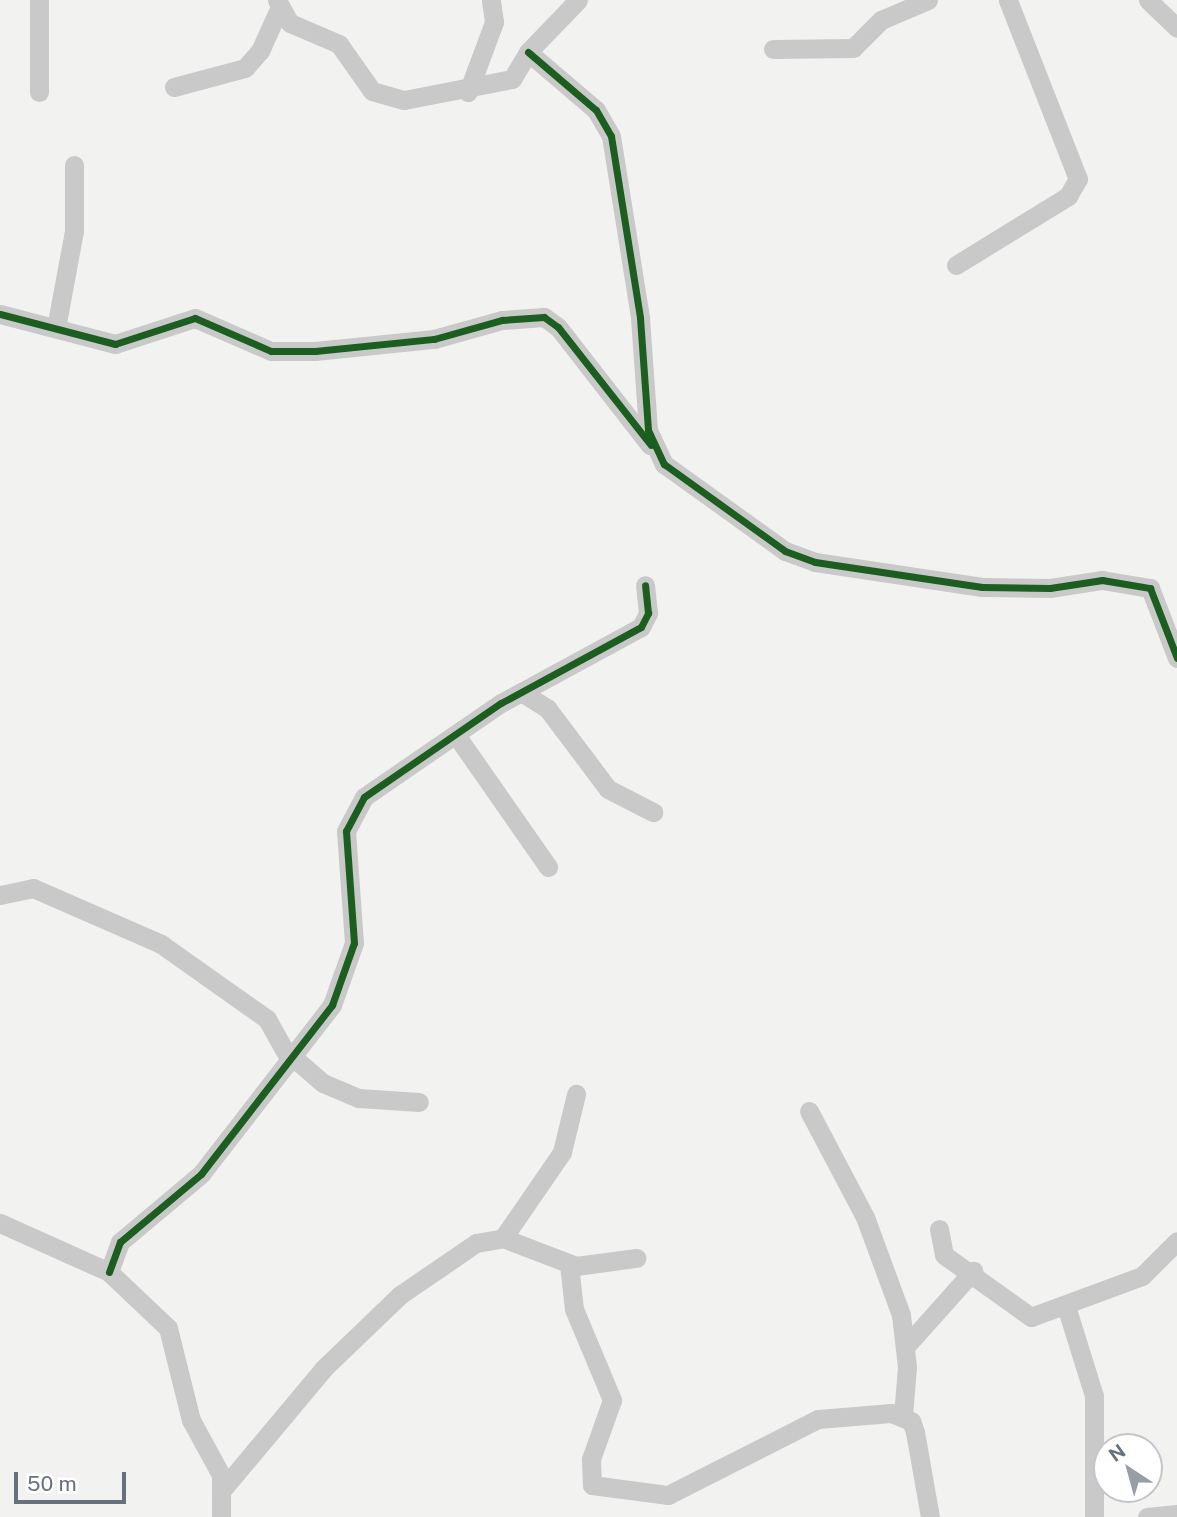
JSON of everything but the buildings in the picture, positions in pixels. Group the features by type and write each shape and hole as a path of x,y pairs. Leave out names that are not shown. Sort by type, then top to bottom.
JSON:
{"street":[{"path":"39,0 39,92"},
{"path":"468,92 494,22 491,0"},
{"path":"278,4 290,23 340,44 363,83 385,98 468,92 512,79 528,52 578,0"},
{"path":"773,49 853,48 881,20 928,0"},
{"path":"1148,0 1177,28"},
{"path":"956,265 1068,196 1078,179 1013,3"},
{"path":"174,87 245,68 260,51 278,4"},
{"path":"528,52 596,110 611,136 653,448"},
{"path":"56,328 74,231 74,165"},
{"path":"0,314 115,344 195,318 271,351 315,351 434,340 502,320 544,317 558,327 664,464 746,526 815,562 982,587 1037,589 1102,580 1150,588 1177,659"},
{"path":"109,1272 120,1242 201,1174 332,1005 351,964 345,862 350,817 364,797 521,692 641,627 648,613 645,585"},
{"path":"521,692 547,708 608,789 653,812"},
{"path":"456,735 548,867"},
{"path":"3,886 33,888 161,944 210,983 253,1006 292,1060 323,1083 359,1098 419,1102"},
{"path":"503,1238 562,1152 576,1094"},
{"path":"809,1111 865,1217 906,1346 903,1416 915,1432 930,1517"},
{"path":"0,1223 109,1272 168,1328 191,1420 222,1490 221,1517"},
{"path":"939,1229 944,1255 972,1271 1022,1316 1066,1306 1142,1276 1177,1241"},
{"path":"222,1490 288,1408 400,1295 476,1243 503,1238 569,1264 636,1258"},
{"path":"569,1264 574,1309 612,1400 589,1472 600,1489 668,1495 818,1419 903,1416"},
{"path":"906,1346 972,1271"},
{"path":"1066,1306 1094,1396 1094,1517"}],"cycle path":[{"path":"528,52 596,110 611,136 640,318 648,430 664,464 785,551 815,562 982,587 1050,588 1102,580 1150,588 1177,658"},
{"path":"0,314 115,344 195,318 271,351 315,351 434,339 502,320 544,317 558,327 651,445"},
{"path":"109,1272 120,1242 201,1174 332,1005 354,943 346,831 364,797 501,703 641,627 648,613 645,585"}]}
